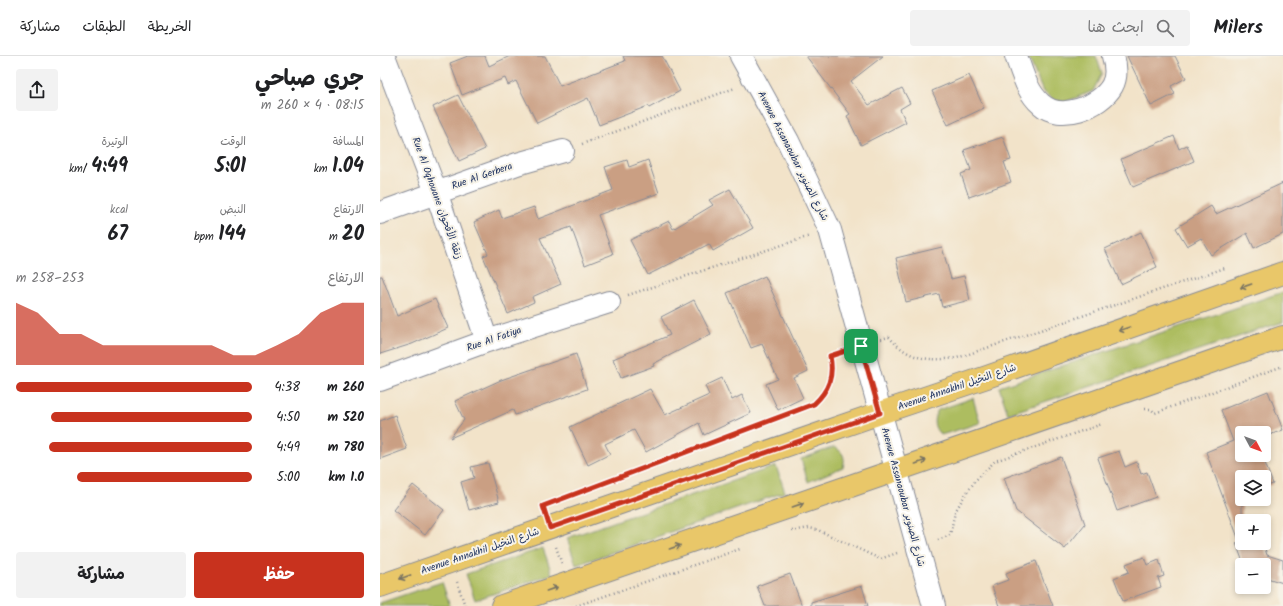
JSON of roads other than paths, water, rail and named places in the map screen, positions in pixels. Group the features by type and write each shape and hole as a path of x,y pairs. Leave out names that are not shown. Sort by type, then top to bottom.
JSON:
{"main road":[{"name":"Avenue Annakhil شارع النخيل","path":"380,586 880,413 988,378 1283,273"},
{"path":"516,604 568,584 1283,337"}],"street":[{"name":"Rue Al Oqhouane زنقة الأقحوان","path":"384,56 436,192 487,341"},
{"name":"Avenue Assanaoubar شارع الصنوبر","path":"740,56 756,80 806,176 830,230 916,547 934,606"},
{"path":"1016,56 1032,95 1041,105 1056,113 1073,111 1087,106 1099,100 1106,93 1112,86 1115,78 1113,56"},
{"name":"Rue Al Gerbera","path":"380,213 517,164 563,151"},
{"name":"Rue Al Fatiya","path":"380,380 487,341 609,302"}]}
